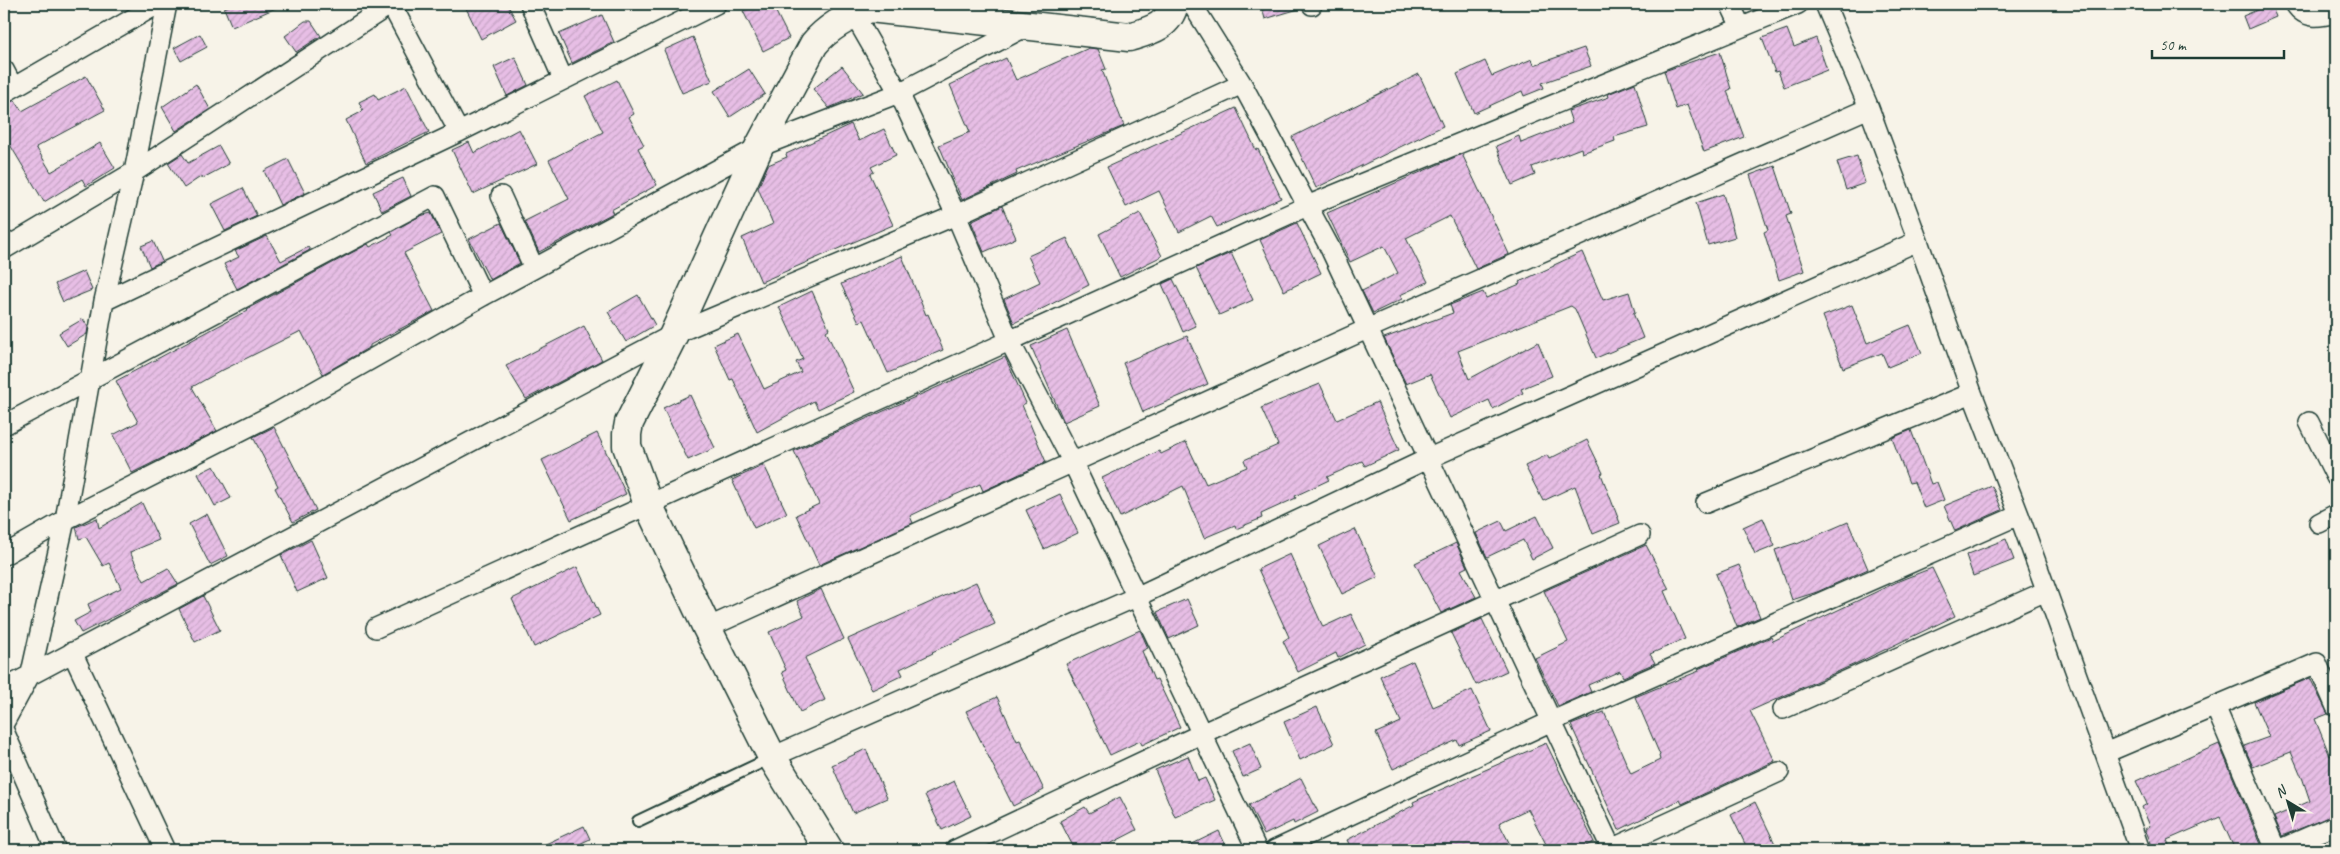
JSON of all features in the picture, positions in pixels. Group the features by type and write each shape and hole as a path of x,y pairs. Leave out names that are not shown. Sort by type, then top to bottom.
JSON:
{"street":[{"path":"4,70 8,90 158,4"},
{"path":"4,723 31,673 65,520 104,301 134,172 167,4"},
{"path":"4,249 134,172 390,4 459,132"},
{"path":"530,4 563,80"},
{"path":"104,301 459,132 716,4"},
{"path":"829,850 772,757 707,628 648,504 627,446 629,423 674,334 759,147 814,44 850,9 870,8 1129,37 1157,29 1172,14 1174,4"},
{"path":"1192,4 1242,84 1329,246 1611,850 1779,772"},
{"path":"1730,4 1741,27"},
{"path":"376,628 1307,206 1798,4"},
{"path":"1825,4 1869,108 2140,850"},
{"path":"2296,4 2301,12 2308,15 2320,17 2336,13"},
{"path":"850,9 899,93 956,215 1009,340 1072,462 1203,733 1257,850"},
{"path":"4,554 65,520 276,413 482,296 759,147 899,93 1027,26"},
{"path":"4,689 674,334 956,215 1242,84"},
{"path":"707,628 1367,329 1869,108"},
{"path":"4,425 435,196 482,296"},
{"path":"501,196 534,268"},
{"path":"772,757 1136,597 1427,459 1918,241"},
{"path":"1706,503 1972,393"},
{"path":"2309,422 2336,478"},
{"path":"2319,523 2336,514"},
{"path":"1275,850 1552,721 2019,515"},
{"path":"955,850 1203,733 1640,535"},
{"path":"1783,709 2046,591"},
{"path":"72,652 165,850"},
{"path":"2105,753 2317,663 2336,707"},
{"path":"2215,706 2277,850 2336,825"},
{"path":"4,731 56,850"}],"lane":[{"path":"638,821 772,757"}],"building":[{"path":"235,4 285,4 232,27 224,8"},
{"path":"464,4 507,4 516,20 481,39"},
{"path":"757,4 772,4 789,38 763,51 743,11"},
{"path":"1261,4 1301,4 1302,8 1265,19"},
{"path":"2271,4 2276,17 2248,29 2243,16"},
{"path":"602,15 614,42 572,63 559,34"},
{"path":"305,21 311,21 321,36 296,52 285,36"},
{"path":"1787,29 1794,47 1816,38 1827,70 1784,87 1778,71 1775,72 1762,38"},
{"path":"200,34 207,47 181,61 174,48"},
{"path":"693,37 712,81 682,93 664,50"},
{"path":"1089,48 1098,49 1106,69 1102,70 1124,126 1016,171 1017,174 962,200 939,145 970,132 950,85 1006,58 1016,80"},
{"path":"1584,48 1591,66 1542,83 1544,88 1524,96 1522,91 1474,113 1457,74 1485,61 1492,76 1532,59 1534,65"},
{"path":"1720,52 1731,89 1727,91 1744,137 1704,152 1687,105 1676,109 1664,71"},
{"path":"515,57 528,85 507,96 494,67"},
{"path":"842,66 863,93 829,108 813,89"},
{"path":"749,69 765,94 730,117 714,91"},
{"path":"1419,74 1443,126 1316,188 1292,137"},
{"path":"86,76 105,110 36,147 51,172 100,143 115,168 86,186 82,179 44,202 9,143 4,146 4,106 15,100 22,111"},
{"path":"617,80 634,114 629,117 644,145 638,148 657,185 611,210 613,213 539,252 525,221 569,199 549,160 603,132 585,96"},
{"path":"1635,83 1648,127 1614,137 1615,141 1582,153 1581,148 1532,167 1535,175 1512,185 1496,146 1519,136 1521,143 1572,123 1568,111 1609,97 1608,94"},
{"path":"196,84 210,109 176,131 162,107"},
{"path":"406,86 429,132 366,163 346,120 363,111 359,102 375,94 378,100"},
{"path":"1236,108 1281,198 1217,227 1211,216 1179,232 1159,191 1126,207 1107,167"},
{"path":"851,124 859,141 884,129 896,155 871,167 874,172 870,174 893,225 761,282 742,238 773,224 758,188 768,165 787,157 786,154"},
{"path":"519,129 537,164 473,194 452,150 469,142 474,153"},
{"path":"219,146 229,164 203,178 202,176 184,188 168,163 182,154 188,163"},
{"path":"1462,154 1509,254 1476,269 1450,216 1406,238 1428,282 1400,295 1402,299 1373,313 1362,291 1398,273 1384,246 1350,262 1327,213"},
{"path":"1857,156 1865,183 1846,190 1837,162"},
{"path":"288,159 305,193 280,205 264,171"},
{"path":"1775,166 1791,214 1786,216 1804,271 1779,280 1764,232 1768,230 1750,175"},
{"path":"403,178 411,196 382,211 373,192"},
{"path":"243,188 257,216 225,231 211,204"},
{"path":"1723,194 1735,237 1708,245 1696,203"},
{"path":"1002,206 1016,238 984,252 971,221"},
{"path":"431,213 441,234 404,253 434,311 370,345 370,347 323,374 301,331 221,371 192,387 217,431 132,473 113,435 138,422 116,381 368,244 370,247 393,235 391,232 420,216"},
{"path":"1140,213 1162,256 1120,277 1099,234"},
{"path":"501,223 520,263 490,280 469,239"},
{"path":"1297,223 1321,273 1284,291 1260,240"},
{"path":"267,236 281,261 308,247 310,250 237,289 224,264 239,257 235,251"},
{"path":"1067,238 1089,285 1014,323 1004,299 1040,282 1028,256"},
{"path":"153,241 162,261 150,267 141,246"},
{"path":"1582,252 1603,300 1629,292 1635,312 1633,313 1643,338 1596,358 1575,309 1571,306 1458,351 1469,379 1538,342 1552,376 1521,389 1523,393 1493,409 1489,400 1450,418 1430,374 1406,384 1384,338 1453,313 1450,305 1483,292 1486,298 1520,284 1519,282"},
{"path":"1231,253 1253,300 1219,315 1196,268"},
{"path":"902,256 926,315 928,314 943,350 888,373 864,320 859,322 841,284"},
{"path":"84,271 92,290 63,302 55,284"},
{"path":"1173,279 1196,326 1183,332 1162,284"},
{"path":"812,291 829,329 826,331 854,392 818,409 814,401 757,432 733,379 730,380 714,345 738,334 764,389 801,372 796,362 803,359 779,307"},
{"path":"638,295 655,325 626,342 608,312"},
{"path":"1852,305 1867,343 1910,325 1922,353 1888,367 1882,353 1843,368 1823,316"},
{"path":"83,319 88,327 87,334 67,346 59,333"},
{"path":"584,326 602,360 526,399 506,366"},
{"path":"1067,330 1100,406 1064,422 1031,346"},
{"path":"1187,336 1208,384 1143,412 1123,363"},
{"path":"1005,357 1026,403 1022,405 1046,462 983,491 980,484 939,502 910,516 913,523 819,565 796,515 819,504 794,451"},
{"path":"1320,384 1337,420 1377,402 1399,450 1365,466 1362,461 1327,477 1329,480 1261,514 1262,518 1236,529 1235,525 1204,538 1183,486 1120,517 1102,478 1159,451 1161,454 1186,442 1206,484 1247,467 1244,460 1278,445 1261,408"},
{"path":"690,395 715,448 688,460 663,408"},
{"path":"274,427 316,510 293,522 275,488 278,486 253,437"},
{"path":"1911,430 1931,484 1937,482 1944,500 1924,508 1914,482 1909,483 1892,438"},
{"path":"597,433 626,494 571,520 542,460"},
{"path":"1587,440 1603,473 1601,474 1620,523 1593,534 1575,486 1543,501 1525,466 1547,455 1549,459"},
{"path":"764,465 787,513 754,528 732,480"},
{"path":"214,466 231,498 215,506 198,474"},
{"path":"1992,486 2002,510 1955,531 1944,506"},
{"path":"1060,494 1078,533 1044,549 1026,510"},
{"path":"142,503 159,540 130,552 144,581 168,568 178,584 81,633 74,621 91,612 88,604 121,588 109,563 103,566 86,537 79,539 76,527 97,518 99,528"},
{"path":"207,514 228,556 210,565 189,524"},
{"path":"1537,516 1553,548 1532,559 1523,540 1487,557 1476,533 1501,521 1506,531"},
{"path":"1763,518 1775,546 1755,554 1743,527"},
{"path":"1848,522 1868,569 1817,592 1792,600 1775,550 1797,544"},
{"path":"1355,529 1378,577 1342,594 1319,546"},
{"path":"2006,539 2014,560 1973,576 1966,555"},
{"path":"311,540 328,578 297,592 281,555"},
{"path":"1456,543 1467,567 1461,570 1476,597 1441,613 1415,563"},
{"path":"1646,545 1669,589 1664,591 1685,639 1650,654 1655,663 1623,677 1620,671 1588,685 1591,692 1558,706 1535,658 1568,642 1544,591"},
{"path":"1290,554 1323,627 1351,614 1365,644 1338,658 1336,653 1298,672 1283,641 1289,637 1258,569"},
{"path":"1739,565 1760,617 1737,627 1716,574"},
{"path":"577,567 600,615 534,647 512,599"},
{"path":"1932,568 1955,616 1855,664 1750,711 1775,761 1682,804 1680,800 1619,830 1571,725 1604,712 1631,774 1660,760 1660,755 1635,697 1699,671 1698,669 1771,637 1773,641 1901,580"},
{"path":"976,582 995,624 932,652 900,669 903,675 872,690 848,639"},
{"path":"821,589 844,639 805,658 825,700 800,712 782,672 786,670 769,632 804,616 797,601"},
{"path":"203,596 220,630 195,642 179,609"},
{"path":"1187,599 1199,625 1169,639 1157,612"},
{"path":"1482,619 1507,671 1476,685 1451,633"},
{"path":"1140,630 1148,648 1142,651 1154,680 1157,679 1180,727 1142,745 1140,741 1110,755 1066,664"},
{"path":"1413,661 1433,707 1472,690 1491,731 1459,745 1457,740 1393,769 1376,733 1401,722 1380,676"},
{"path":"2310,678 2328,714 2315,719 2330,756 2336,753 2336,814 2282,836 2274,817 2310,801 2303,780 2291,752 2253,767 2244,746 2269,737 2254,702"},
{"path":"997,697 1017,741 1020,740 1044,790 1013,806 966,711"},
{"path":"1317,707 1334,744 1300,760 1284,722"},
{"path":"1250,743 1261,769 1243,777 1232,751"},
{"path":"1546,743 1594,842 1578,850 1549,850 1528,809 1499,823 1513,850 1352,850 1347,840 1414,805 1413,802"},
{"path":"2219,744 2263,849 2235,850 2220,817 2167,840 2171,850 2154,850 2145,829 2150,826 2142,807 2147,804 2136,781"},
{"path":"866,749 887,798 853,813 832,765"},
{"path":"1188,756 1198,781 1205,778 1215,800 1175,817 1155,770"},
{"path":"1301,778 1318,812 1294,824 1293,821 1264,835 1249,805"},
{"path":"954,781 971,816 942,830 925,795"},
{"path":"1120,797 1137,830 1106,846 1108,850 1075,850 1060,821 1085,807 1089,813"},
{"path":"1755,802 1778,850 1748,850 1731,815"},
{"path":"584,826 590,839 567,850 533,850"},
{"path":"1219,831 1228,850 1180,850"}]}
